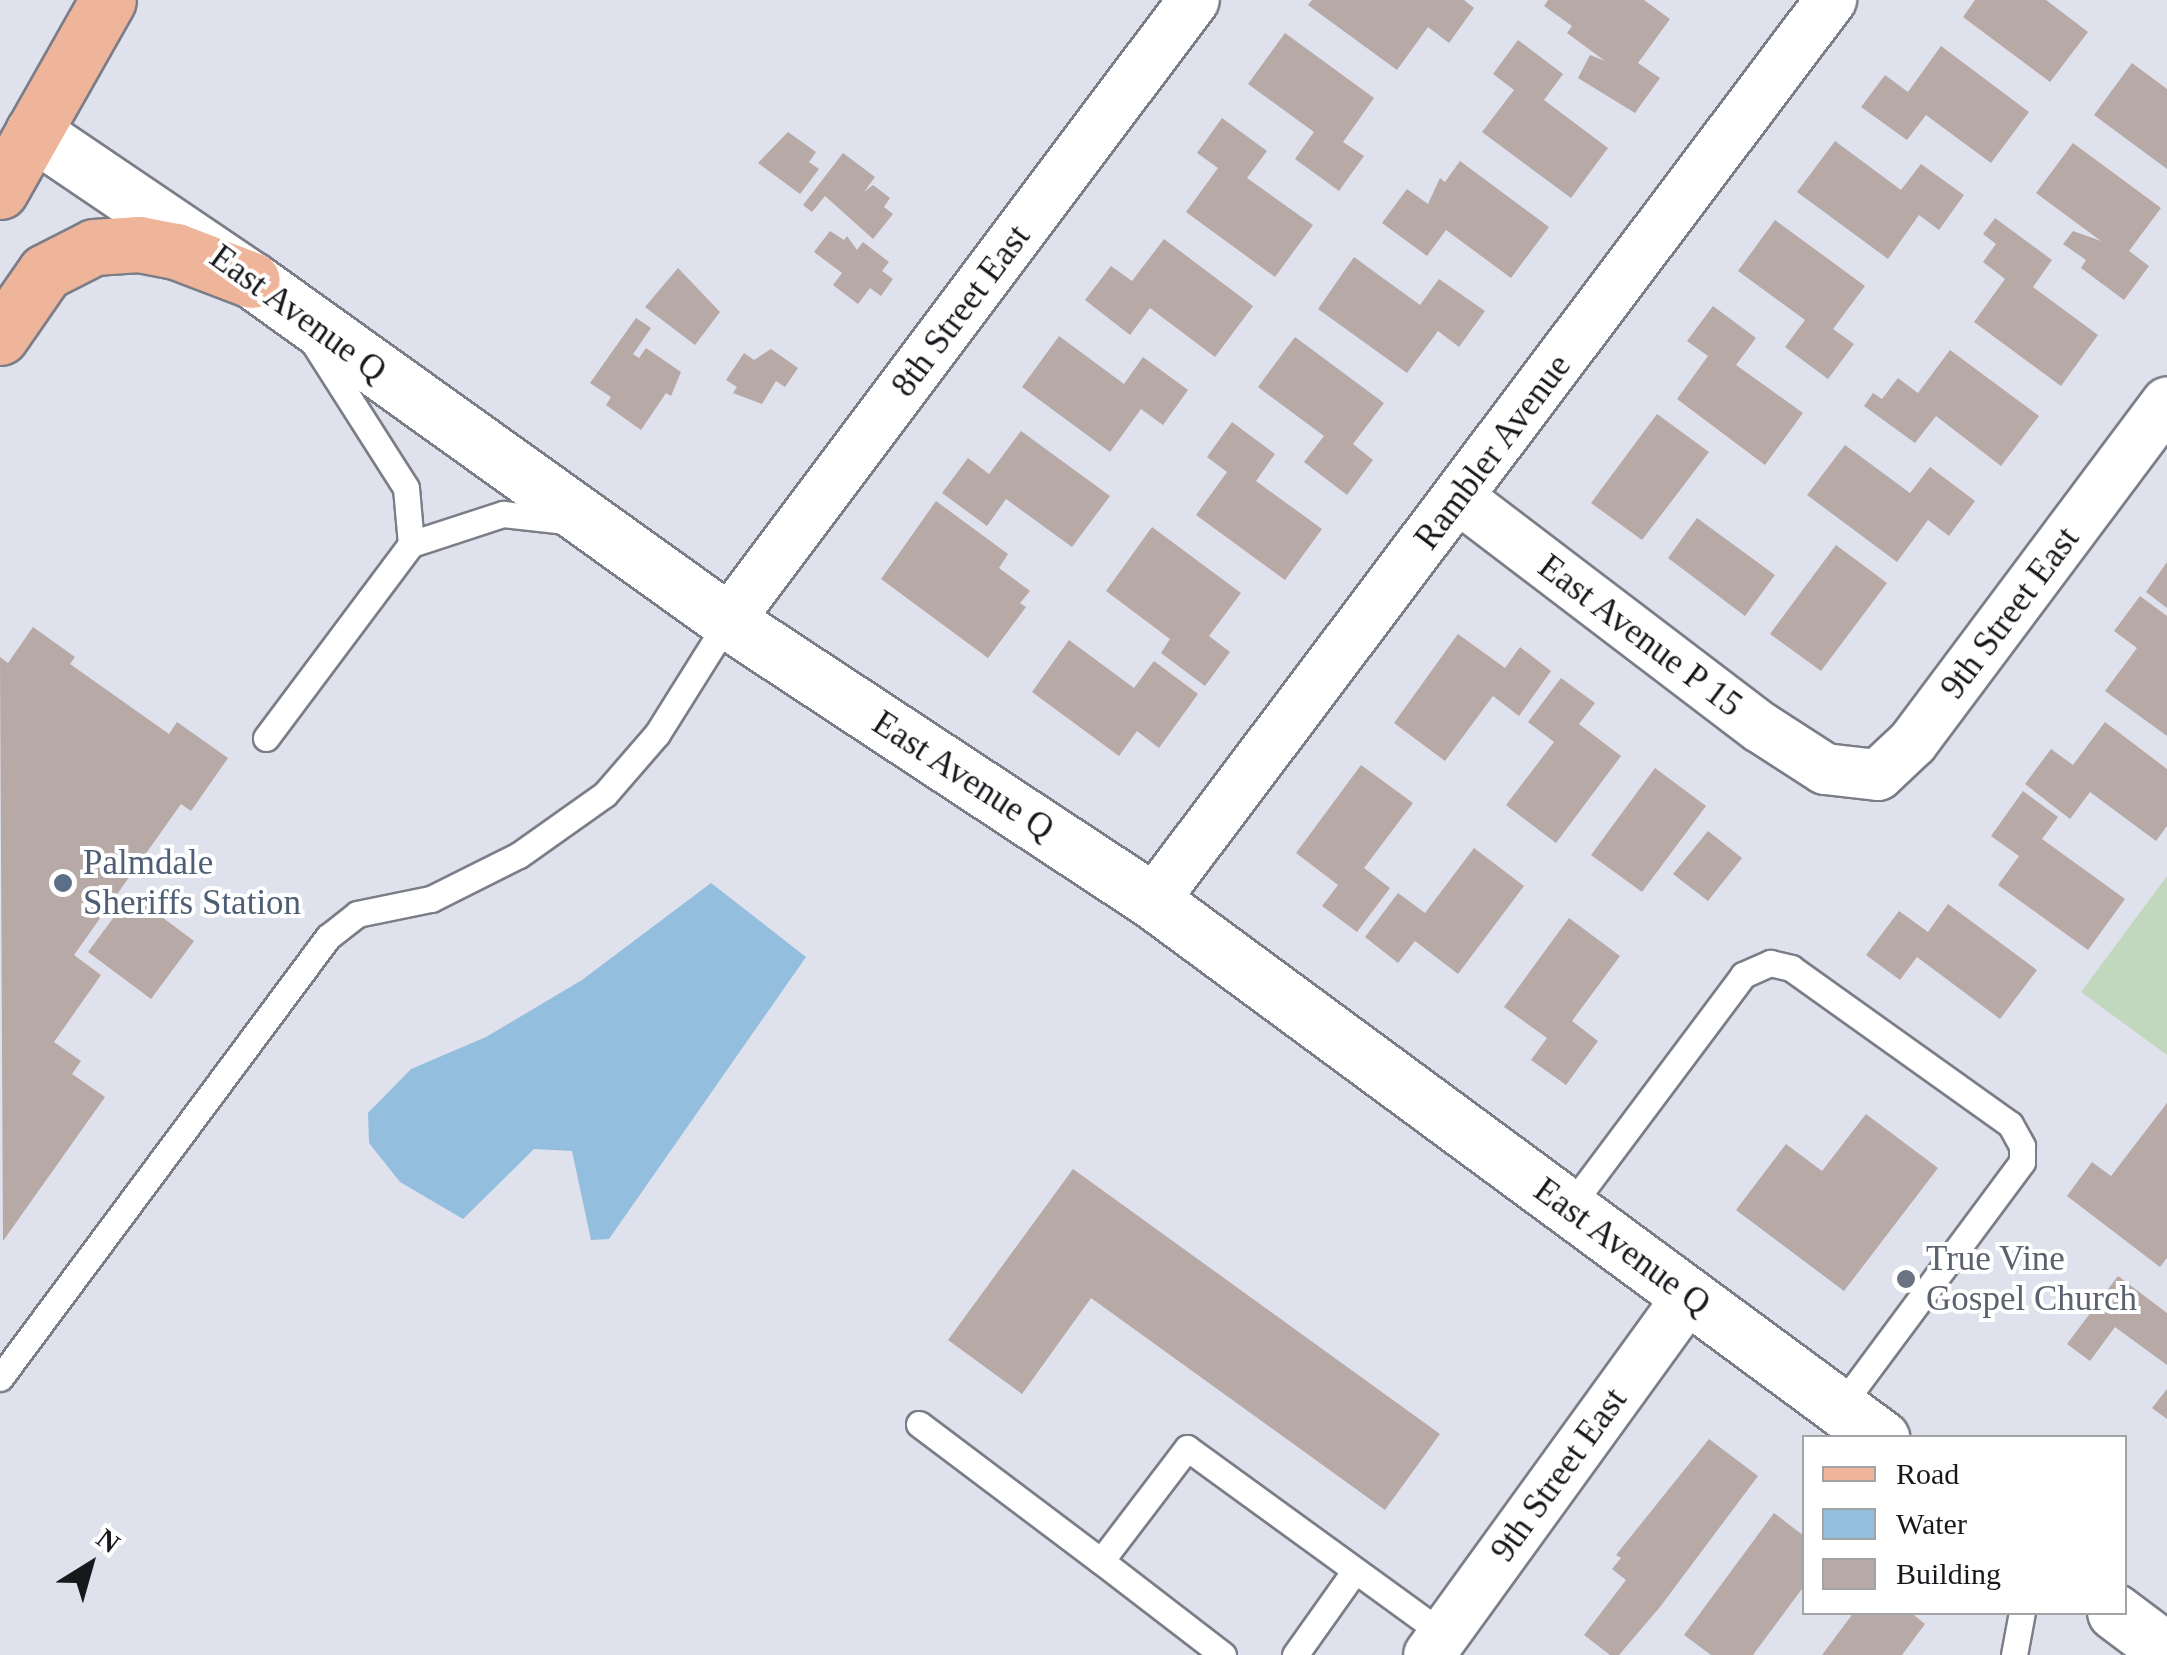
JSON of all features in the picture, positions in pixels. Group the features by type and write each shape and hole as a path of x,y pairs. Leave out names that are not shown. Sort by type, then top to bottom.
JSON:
{"main road":[{"path":"0,191 108,0"},
{"name":"East Avenue Q","path":"33,132 271,294 728,621 1153,901 1861,1422"},
{"path":"0,338 45,272 94,247 176,251 271,294"}],"street":[{"name":"8th Street East","path":"728,621 1194,0"},
{"name":"Rambler Avenue","path":"1153,901 1831,0"},
{"name":"9th Street East","path":"1825,770 1878,775 1913,742 2167,402"},
{"name":"East Avenue P 15","path":"1459,498 1825,770"},
{"name":"9th Street East","path":"1436,1645 1689,1296"}],"lane":[{"path":"271,294 406,488 411,544"},
{"path":"266,738 411,544 502,514 603,531"},
{"path":"0,1378 328,937 357,914 431,899 519,855 605,794 657,734 728,621"},
{"path":"1569,1208 1732,989 1770,962 1790,968 2010,1124 2022,1146 2022,1162 1861,1422"},
{"path":"918,1424 1223,1655"},
{"path":"1100,1561 1187,1448 1354,1572 1436,1645"},
{"path":"1295,1655 1354,1572"},
{"path":"2014,1655 2021,1615"}],"green space":[{"path":"2167,876 2167,1055 2081,992"}],"water":[{"path":"711,883 806,957 609,1239 591,1240 572,1151 534,1149 463,1219 400,1182 369,1143 368,1113 411,1069 486,1037 582,980"}],"building":[{"path":"1312,0 1464,0 1474,8 1449,43 1428,27 1397,70 1308,5"},
{"path":"1548,0 1644,0 1670,19 1638,63 1660,78 1635,113 1578,78 1590,55 1605,61 1567,33 1572,26 1544,6"},
{"path":"1975,0 2046,0 2088,32 2050,82 1963,17"},
{"path":"1285,33 1374,98 1343,142 1364,156 1339,191 1295,159 1314,132 1248,84"},
{"path":"1518,40 1563,74 1544,100 1608,148 1571,198 1482,132 1514,90 1493,74"},
{"path":"1941,46 2029,112 1991,163 1926,115 1907,140 1861,107 1885,75 1908,92"},
{"path":"2132,63 2167,89 2167,169 2094,115"},
{"path":"1222,118 1267,151 1247,178 1313,225 1275,277 1186,212 1218,168 1197,153"},
{"path":"788,132 816,152 809,162 819,169 800,194 758,163"},
{"path":"1835,141 1901,190 1921,164 1964,195 1939,230 1919,215 1888,259 1797,192"},
{"path":"2073,143 2161,208 2129,251 2149,266 2124,300 2081,268 2086,260 2063,244 2073,231 2101,241 2036,193"},
{"path":"843,153 875,177 864,192 873,185 890,198 884,207 893,214 873,239 825,196 812,212 803,205"},
{"path":"1460,161 1549,227 1511,278 1446,230 1427,256 1382,223 1407,189 1428,204 1440,178 1445,182"},
{"path":"1995,218 2052,260 2033,287 2098,335 2061,386 1974,322 2005,279 1983,262 1996,244 1983,234"},
{"path":"1775,220 1865,286 1833,329 1854,344 1828,379 1785,347 1805,320 1738,271"},
{"path":"830,231 844,240 847,236 857,250 863,242 889,262 882,271 893,279 881,296 870,288 858,304 833,285 842,273 814,252"},
{"path":"1164,239 1253,306 1215,357 1150,308 1130,335 1085,300 1111,266 1132,281"},
{"path":"1354,257 1420,305 1439,279 1485,311 1459,347 1438,331 1407,373 1318,309"},
{"path":"678,268 720,312 695,345 645,307"},
{"path":"1713,306 1756,338 1736,365 1803,413 1765,465 1677,399 1708,356 1687,341"},
{"path":"636,318 651,328 633,354 639,358 646,348 681,372 671,396 666,393 641,430 606,405 611,397 590,383"},
{"path":"1059,336 1124,384 1143,357 1188,390 1163,425 1141,409 1110,452 1022,387"},
{"path":"1295,337 1384,403 1353,444 1373,460 1347,495 1304,462 1324,436 1258,387"},
{"path":"771,349 798,368 785,387 776,381 762,404 733,393 737,387 726,380 744,353 754,360"},
{"path":"1950,350 2039,416 2001,466 1936,416 1915,443 1864,406 1873,393 1882,399 1898,378 1918,393"},
{"path":"1657,414 1709,452 1642,540 1591,503"},
{"path":"1232,422 1275,454 1256,481 1322,529 1285,580 1196,515 1227,472 1207,457"},
{"path":"1021,431 1110,496 1072,547 1006,499 987,526 942,493 968,458 989,474"},
{"path":"1845,445 1910,493 1930,467 1975,501 1949,536 1928,520 1897,562 1807,495"},
{"path":"936,501 1008,554 999,568 1030,591 1020,603 1026,607 988,658 881,579"},
{"path":"1697,518 1775,575 1745,616 1668,558"},
{"path":"1152,527 1241,593 1209,636 1230,652 1205,686 1161,653 1170,639 1106,591"},
{"path":"1836,545 1887,583 1821,671 1770,634"},
{"path":"2167,562 2167,608 2146,592"},
{"path":"2140,596 2167,616 2167,736 2105,691 2137,648 2114,631"},
{"name":"Palmdale Sheriffs Station","path":"33,627 75,657 70,664 169,734 177,722 228,758 191,811 181,804 74,955 101,975 54,1042 81,1061 72,1074 105,1097 3,1241 0,657 8,663"},
{"path":"1458,634 1505,668 1520,647 1551,671 1519,716 1493,696 1445,761 1394,723"},
{"path":"1069,640 1134,688 1154,661 1198,694 1159,748 1137,731 1119,756 1032,692"},
{"path":"1561,678 1595,703 1579,724 1621,756 1556,843 1506,805 1554,742 1528,722"},
{"path":"2105,722 2167,769 2167,826 2156,841 2090,792 2070,819 2025,784 2051,749 2073,765"},
{"path":"1361,765 1413,803 1364,868 1390,888 1357,932 1322,906 1338,885 1296,853"},
{"path":"1655,768 1706,806 1642,892 1591,855"},
{"path":"2023,791 2058,817 2042,839 2125,899 2088,950 1998,885 2019,856 1991,836"},
{"path":"1708,831 1742,858 1708,901 1673,874"},
{"path":"1474,848 1524,886 1458,974 1415,941 1398,963 1365,937 1398,893 1425,913"},
{"path":"131,894 194,941 151,999 88,952"},
{"path":"1948,904 2037,970 2000,1019 1917,957 1900,980 1866,955 1899,911 1928,932"},
{"path":"1569,918 1620,956 1572,1021 1598,1041 1566,1085 1531,1060 1547,1038 1504,1007"},
{"path":"2167,1103 2167,1258 2160,1267 2067,1196 2092,1162 2111,1176"},
{"path":"1866,1114 1938,1168 1844,1291 1736,1210 1786,1144 1822,1171"},
{"path":"1073,1169 1440,1434 1385,1510 1091,1298 1022,1394 948,1340"},
{"path":"2118,1276 2167,1313 2167,1365 2115,1327 2090,1361 2067,1344"},
{"path":"2167,1389 2167,1419 2152,1408"},
{"path":"1709,1439 1758,1476 1660,1607 1619,1655 1610,1655 1584,1635 1626,1580 1612,1569 1621,1558 1616,1555"},
{"path":"1774,1513 1802,1534 1802,1589 1753,1655 1711,1655 1684,1635"},
{"path":"1852,1615 1914,1615 1925,1624 1902,1655 1822,1655"}],"place":[{"name":"Palmdale Sheriffs Station","path":"63,883"},
{"name":"True Vine Gospel Church","path":"1906,1279"}]}
